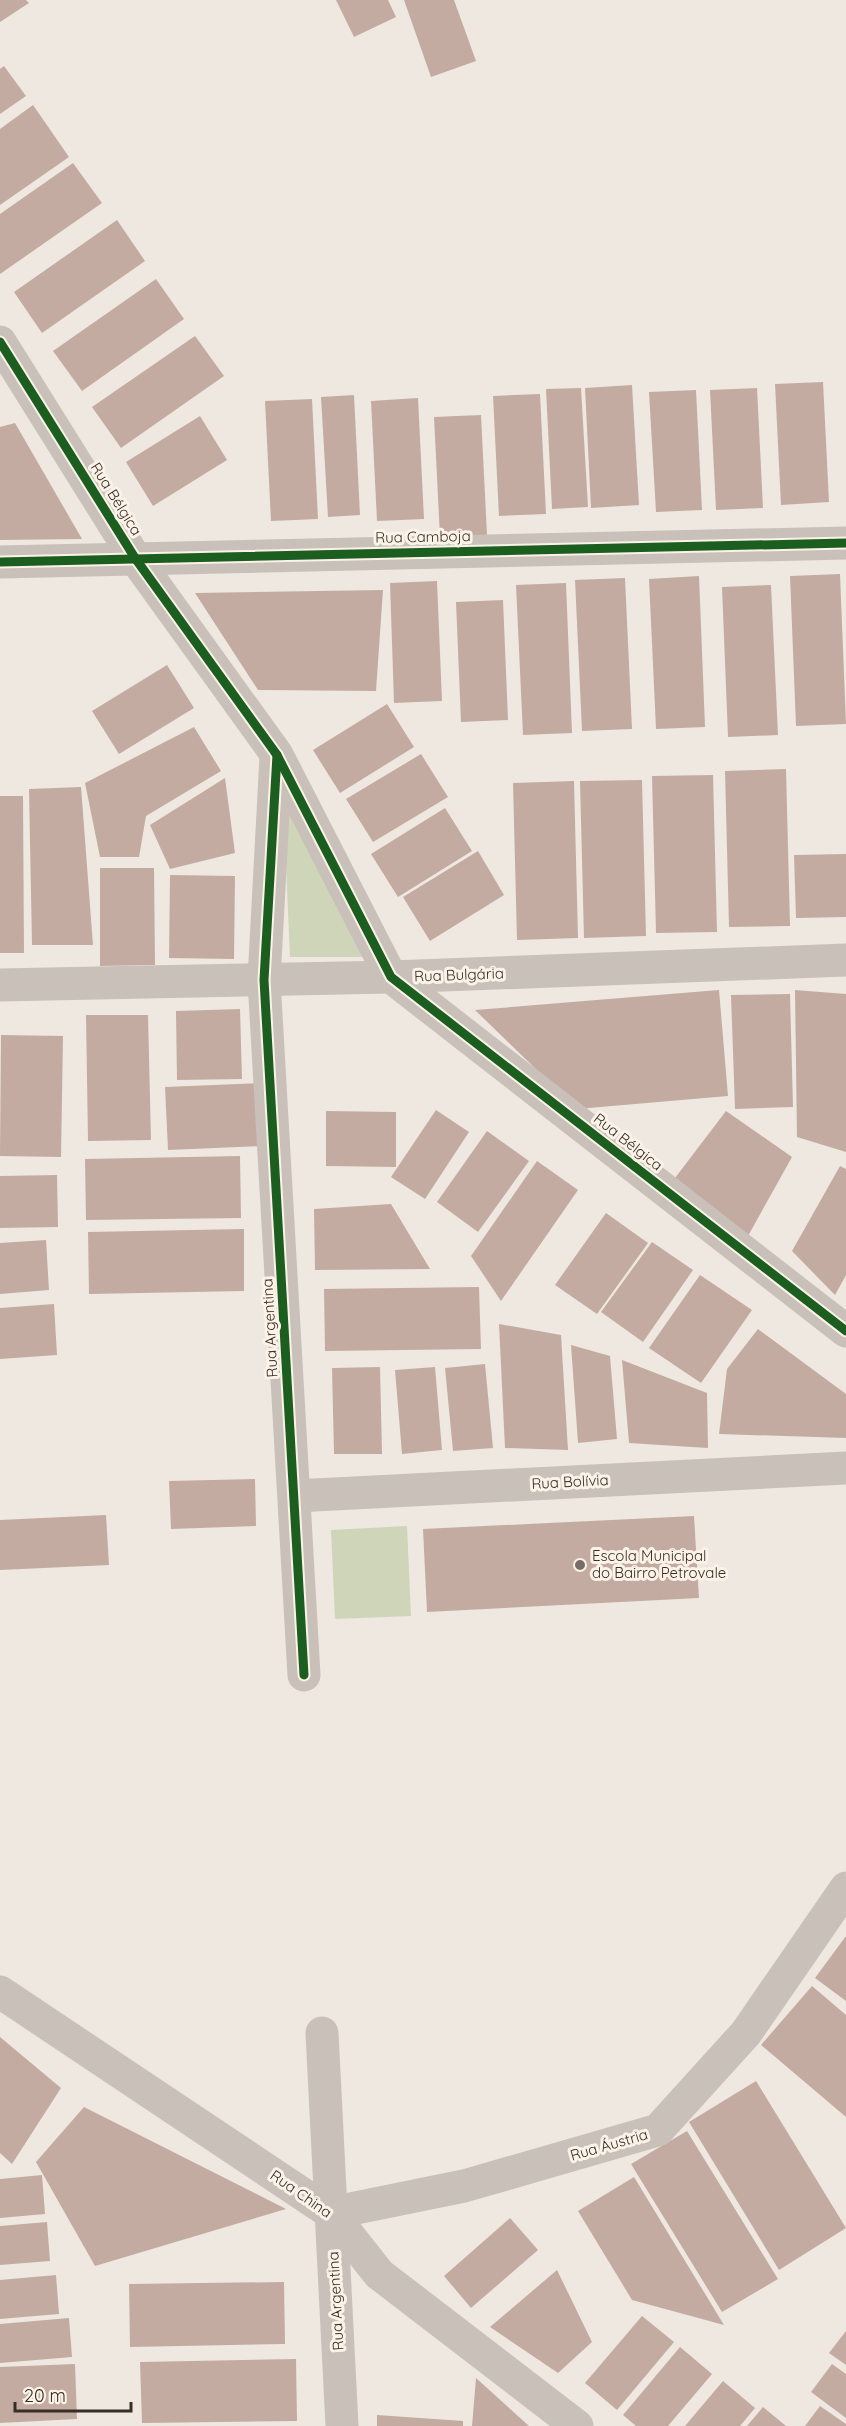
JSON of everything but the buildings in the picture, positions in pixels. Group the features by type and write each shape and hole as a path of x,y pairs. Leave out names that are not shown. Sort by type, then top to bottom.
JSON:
{"street":[{"name":"Rua Bélgica","path":"0,342 135,558 276,755 391,977 846,1331"},
{"name":"Rua Camboja","path":"0,562 846,543"},
{"name":"Rua Argentina","path":"276,755 264,980 304,1675"},
{"name":"Rua Bulgária","path":"0,985 391,977 846,960"},
{"name":"Rua Bolívia","path":"295,1496 846,1468"},
{"name":"Rua Áustria","path":"331,2213 464,2186 658,2130 746,2033 846,1888"},
{"name":"Rua China","path":"0,1992 331,2213 379,2274 577,2426"},
{"name":"Rua Argentina","path":"322,2032 342,2426"}],"green space":[{"path":"283,797 366,957 290,957"},
{"path":"407,1526 411,1616 335,1619 331,1530"}],"cycle path":[{"path":"0,342 135,558 277,755 391,977 846,1331"},
{"path":"0,562 846,543"},
{"path":"277,755 264,980 304,1675"}],"place":[{"name":"Escola Municipal do Bairro Petrovale","path":"580,1565"}]}
